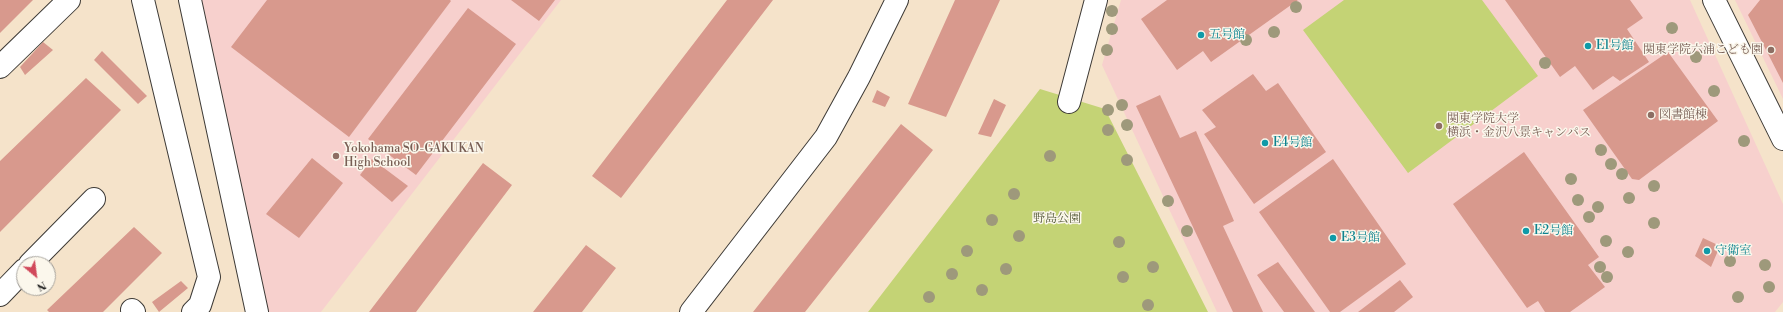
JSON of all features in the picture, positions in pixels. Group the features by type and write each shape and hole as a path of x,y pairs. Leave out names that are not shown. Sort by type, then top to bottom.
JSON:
{"street":[{"path":"0,67 69,0"},
{"path":"143,0 209,276 200,305 193,312"},
{"path":"190,0 257,312"},
{"path":"691,312 826,137 859,77 897,0"},
{"path":"1069,102 1096,0"},
{"path":"1714,0 1783,139"},
{"path":"38,256 94,198"},
{"path":"0,294 16,278"}],"shaded area":[{"name":"Yokohama SO-GAKUKAN High School","path":"198,0 561,0 321,312 264,312"},
{"name":"関東学院大学 横浜・金沢八景キャンパス","path":"1121,0 1690,0 1783,204 1783,302 1775,312 1217,312 1102,65"},
{"name":"関東学院六浦こども園","path":"1735,0 1783,0 1783,99"}],"green space":[{"path":"1344,0 1482,0 1538,76 1408,173 1303,30"},
{"name":"野島公園","path":"1040,89 1105,109 1208,312 868,312"}],"building":[{"path":"0,0 33,0 0,33"},
{"path":"267,0 451,1 349,137 231,47"},
{"path":"511,0 555,0 539,21"},
{"path":"727,0 773,0 621,198 592,176"},
{"path":"955,0 1000,0 946,117 908,104"},
{"name":"五号館","path":"1167,0 1298,0 1211,62 1203,51 1177,70 1141,19"},
{"name":"E1号館","path":"1505,0 1630,0 1643,18 1627,29 1649,62 1620,81 1613,76 1593,90 1575,66 1560,77"},
{"name":"関東学院六浦こども園","path":"1760,0 1783,0 1783,83 1748,15"},
{"path":"468,8 516,44 416,175 368,139"},
{"path":"43,42 53,50 25,75 20,67"},
{"path":"102,51 147,96 138,104 94,60"},
{"name":"図書館棟","path":"1668,52 1718,121 1639,180 1632,179 1583,110"},
{"name":"E4号館","path":"1253,74 1266,91 1278,83 1326,152 1254,204 1204,134 1216,127 1202,110"},
{"path":"86,78 121,110 0,232 0,161"},
{"path":"877,90 890,97 885,107 872,102"},
{"path":"1160,95 1180,138 1196,131 1234,221 1223,226 1263,312 1233,312 1136,106"},
{"path":"994,99 1006,105 991,137 978,134"},
{"path":"901,124 933,150 805,312 753,312"},
{"name":"E2号館","path":"1524,152 1599,257 1588,265 1605,287 1570,312 1545,312 1538,301 1527,308 1453,204"},
{"path":"312,158 343,183 299,238 266,214"},
{"path":"372,159 408,186 392,202 360,175"},
{"name":"E3号館","path":"1333,159 1406,264 1340,312 1330,312 1259,212"},
{"path":"483,163 512,185 416,312 369,312"},
{"path":"134,227 162,253 103,312 49,312 47,310"},
{"name":"守衛室","path":"1703,238 1720,246 1711,267 1695,256"},
{"path":"586,245 616,268 582,312 533,312"},
{"path":"1278,262 1315,312 1284,312 1257,275"},
{"path":"1400,280 1413,297 1394,312 1358,312"},
{"path":"181,281 188,288 159,312 152,302"}],"place":[{"name":"五号館","path":"1201,35"},
{"name":"E1号館","path":"1588,46"},
{"name":"関東学院六浦こども園","path":"1771,50"},
{"name":"図書館棟","path":"1651,115"},
{"name":"関東学院大学 横浜・金沢八景キャンパス","path":"1439,126"},
{"name":"E4号館","path":"1265,143"},
{"name":"Yokohama SO-GAKUKAN High School","path":"336,156"},
{"name":"E2号館","path":"1526,231"},
{"name":"E3号館","path":"1333,238"},
{"name":"守衛室","path":"1707,251"}]}
